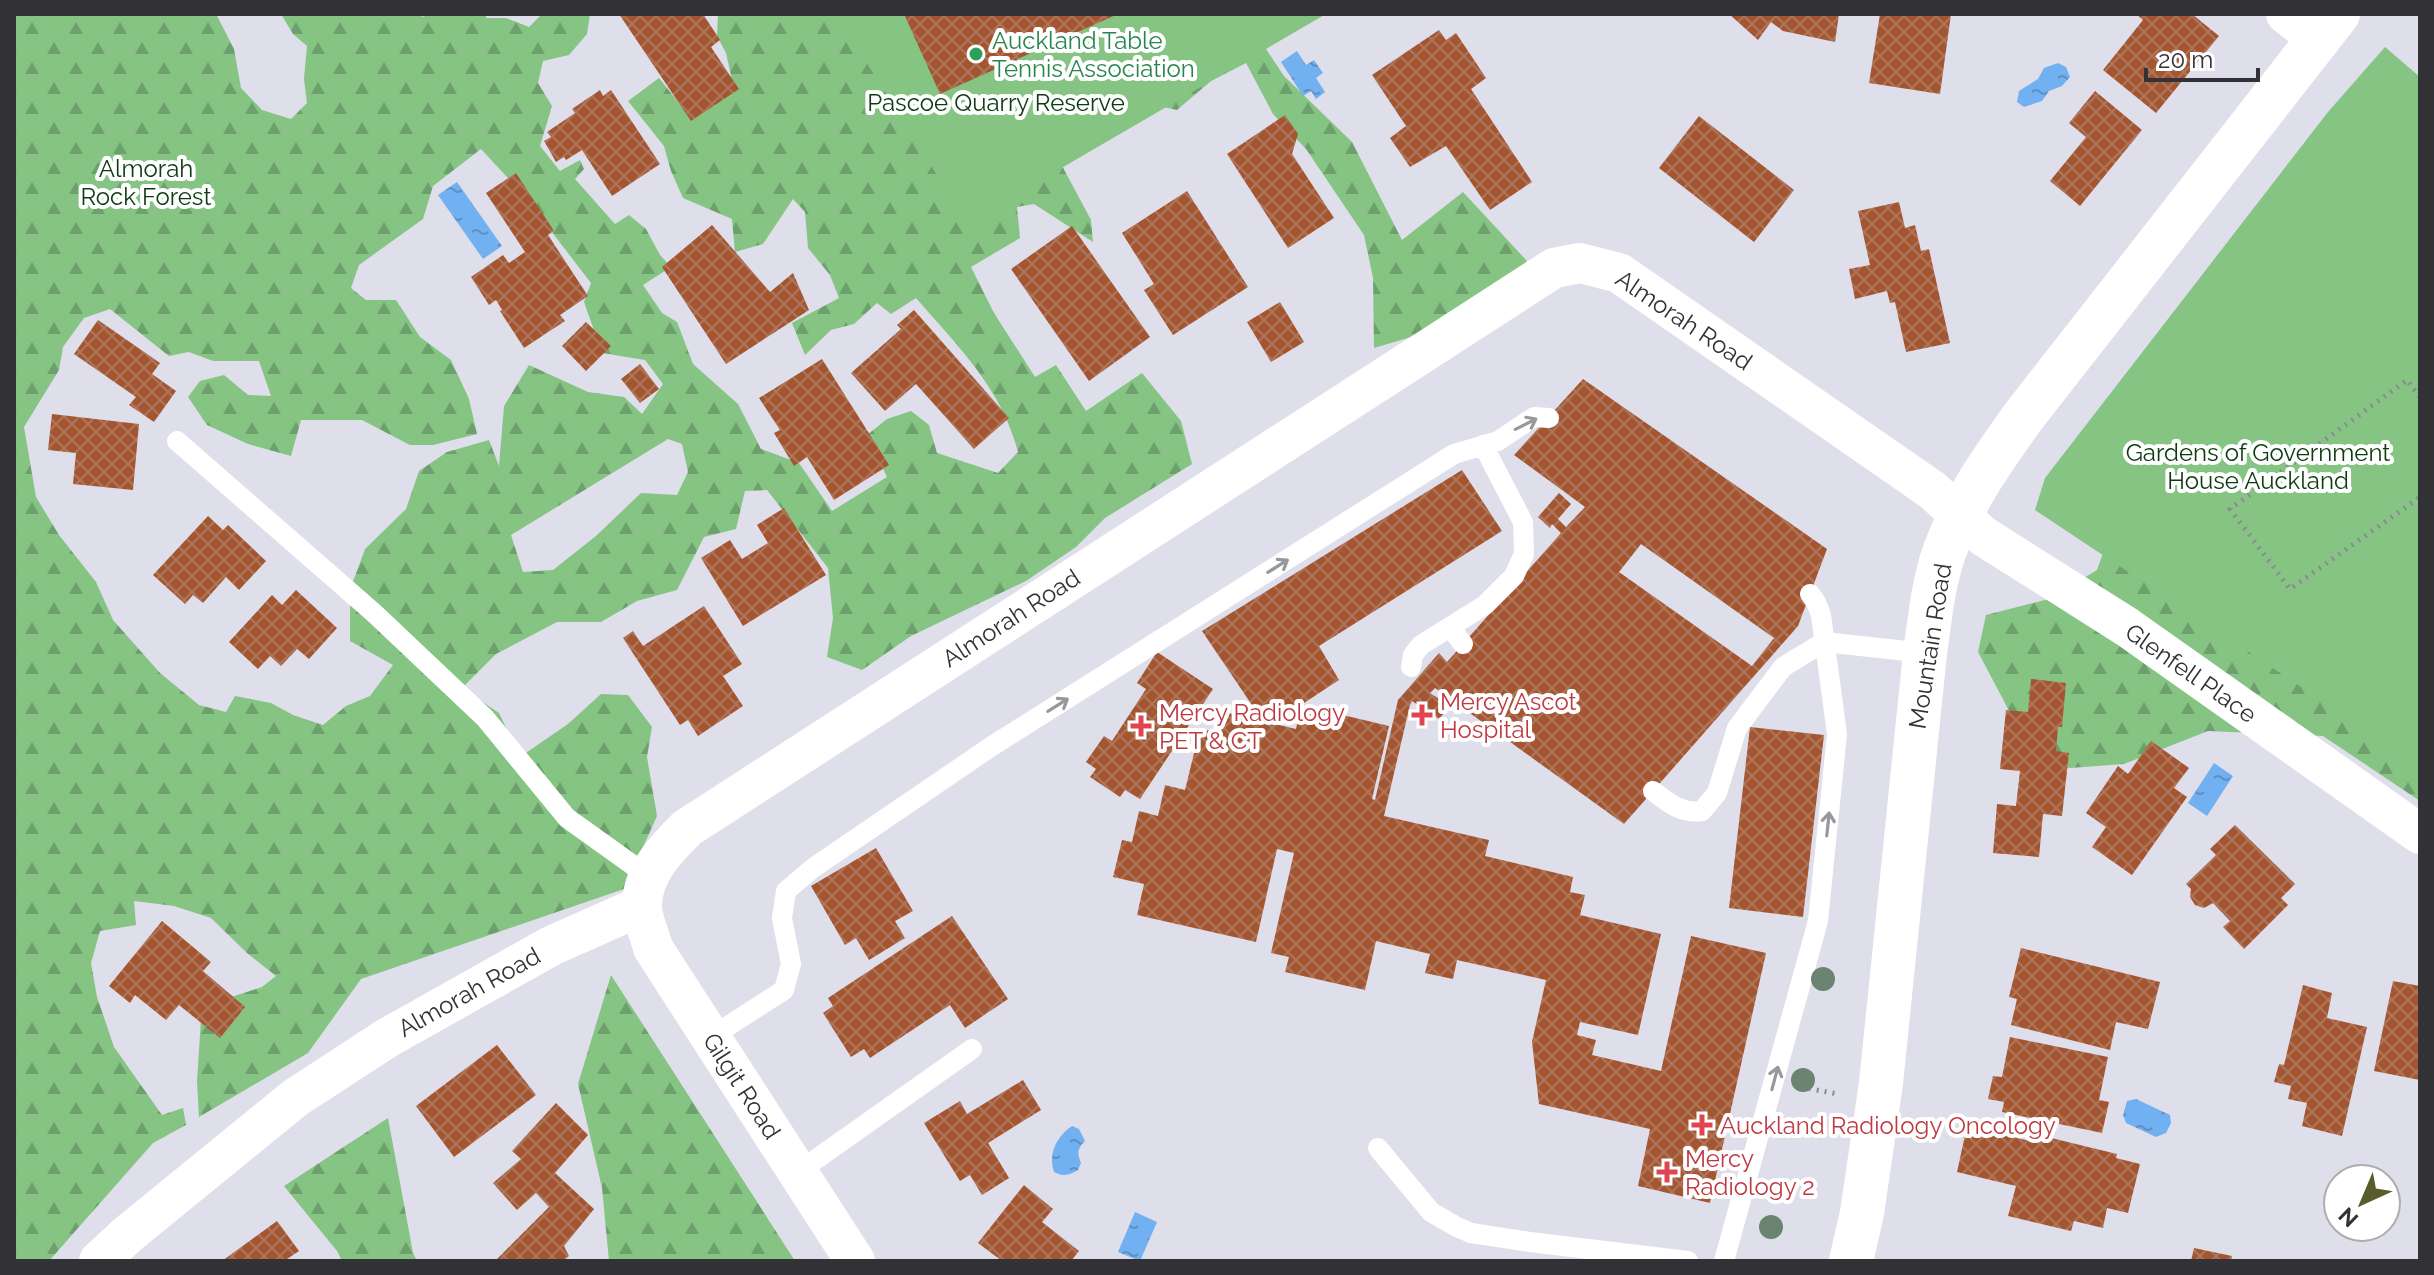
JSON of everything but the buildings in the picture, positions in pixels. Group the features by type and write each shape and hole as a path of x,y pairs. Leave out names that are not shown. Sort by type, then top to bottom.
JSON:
{"main road":[{"name":"Mountain Road","path":"1851,1261 1862,1213 1879,1101 1925,653 1934,591 1944,552 1983,474 2314,22"}],"street":[{"name":"Almorah Road","path":"99,1261 219,1159 308,1089 387,1038 645,891 664,851 687,828 1554,268 1580,263 1619,273 1932,490 1960,515"},
{"name":"Glenfell Place","path":"1960,515 1983,536 2127,627 2420,834"},
{"name":"Gilgit Road","path":"645,891 653,948 855,1261"}],"lane":[{"path":"711,1037 784,990 791,964 782,918 786,891 813,868 992,746 1454,454 1498,441 1534,417 1549,418"},
{"path":"177,441 374,613 485,718 567,818 645,891"},
{"path":"1411,667 1413,655 1421,645 1485,605 1514,576 1524,554 1523,522 1483,445"},
{"path":"1724,1261 1818,921 1837,734 1821,615 1810,594"},
{"path":"1450,627 1463,644"},
{"path":"1653,791 1675,808 1690,813 1702,811 1717,793 1737,728 1767,686 1783,667 1824,642 1925,653"},
{"path":"798,1172 972,1049"},
{"path":"1378,1148 1431,1212 1471,1233 1688,1261"}],"path":[{"path":"2419,393 2407,380 2230,509 2290,589 2419,498"},
{"path":"1773,1082 1879,1101"}],"green space":[{"name":"Almorah Rock Forest","path":"14,14 216,14 234,49 241,88 262,110 291,119 307,103 304,79 307,46 293,34 281,14 420,14 422,17 430,14 486,14 486,18 506,18 529,27 542,14 590,14 587,34 569,55 543,61 538,83 552,106 540,146 560,171 580,160 584,169 575,179 615,224 629,215 646,229 660,255 671,267 643,285 662,313 677,322 693,364 738,404 761,449 799,463 832,511 887,477 867,435 887,419 911,411 929,425 937,453 998,473 1018,452 1001,407 989,388 916,298 891,314 877,303 854,324 831,330 805,355 792,323 839,298 830,275 808,248 805,212 793,199 763,244 735,252 732,219 683,198 664,146 628,101 659,78 691,118 732,80 726,53 717,36 718,14 883,14 1266,49 1284,76 1352,142 1402,240 1463,192 1527,261 1505,285 1448,326 1374,348 1373,278 1364,235 1306,149 1273,114 1246,63 1211,81 1177,110 1154,105 1060,162 1091,220 1093,242 1034,204 1017,207 1020,238 971,267 994,313 1035,377 1056,365 1086,411 1142,373 1181,421 1192,464 1105,518 1076,547 1026,581 911,636 862,670 827,657 833,618 828,568 767,490 745,491 736,529 704,537 677,590 637,601 601,622 557,622 496,654 462,688 499,713 520,757 568,724 601,694 628,695 652,727 647,757 657,816 624,889 361,979 308,1053 199,1117 197,1081 201,1019 222,1000 262,987 276,976 211,918 174,906 134,901 136,925 100,931 91,963 97,997 114,1047 162,1115 183,1108 186,1125 153,1143 49,1261 14,1261","holes":["481,149 521,192 591,283 584,302 602,353 645,360 663,384 642,414 624,397 588,392 529,365 504,406 499,466 489,440 447,452 419,471 406,509 365,549 350,590 350,641 393,665 370,696 346,706 323,725 293,715 271,703 235,696 226,712 199,705 160,673 113,620 96,582 59,535 36,497 24,427 59,370 63,347 84,318 110,309 169,356 189,352 213,361 259,361 271,396 248,395 224,375 200,381 188,397 207,425 248,444 291,456 301,420 362,420 410,445 433,445 477,434 469,399 451,360 420,337 396,300 366,300 351,288 359,265 423,219 433,186","668,439 682,444 688,472 677,495 641,493 596,536 553,570 523,572 511,535"]},
{"name":"Pascoe Quarry Reserve","path":"836,14 1326,14 967,223"},
{"name":"Gardens of Government House Auckland","path":"2385,47 2420,77 2420,766 2035,510 2045,478 2328,112"},
{"path":"2113,525 2420,543 2420,801 2323,736 2208,731 2124,764 2070,768 2034,758 1978,652 1986,615 2049,599 2097,570"},
{"path":"611,975 795,1261 609,1261 602,1188 578,1084"},
{"path":"388,1118 417,1261 342,1261 284,1186"}],"water":[{"path":"1297,51 1306,65 1314,60 1323,73 1316,78 1325,92 1316,99 1311,91 1303,96 1281,62"},
{"path":"2058,63 2066,67 2070,77 2062,86 2049,91 2042,101 2024,107 2017,102 2019,91 2038,79 2044,68"},
{"path":"457,182 502,246 483,259 438,195"},
{"path":"2214,763 2233,776 2207,816 2188,803"},
{"path":"2136,1099 2170,1115 2171,1123 2166,1133 2156,1137 2126,1123 2123,1115 2127,1101"},
{"path":"1072,1126 1079,1129 1085,1141 1078,1151 1081,1163 1075,1172 1060,1174 1054,1172 1053,1152 1062,1135"},
{"path":"1135,1212 1157,1222 1140,1261 1118,1252"}],"place":[{"name":"Auckland Table Tennis Association","path":"976,54"},
{"name":"Mercy Ascot Hospital","path":"1422,715"},
{"name":"Mercy Radiology PET & CT","path":"1141,726"},
{"name":"Auckland Radiology Oncology","path":"1702,1125"},
{"name":"Mercy Radiology 2","path":"1667,1172"}]}
